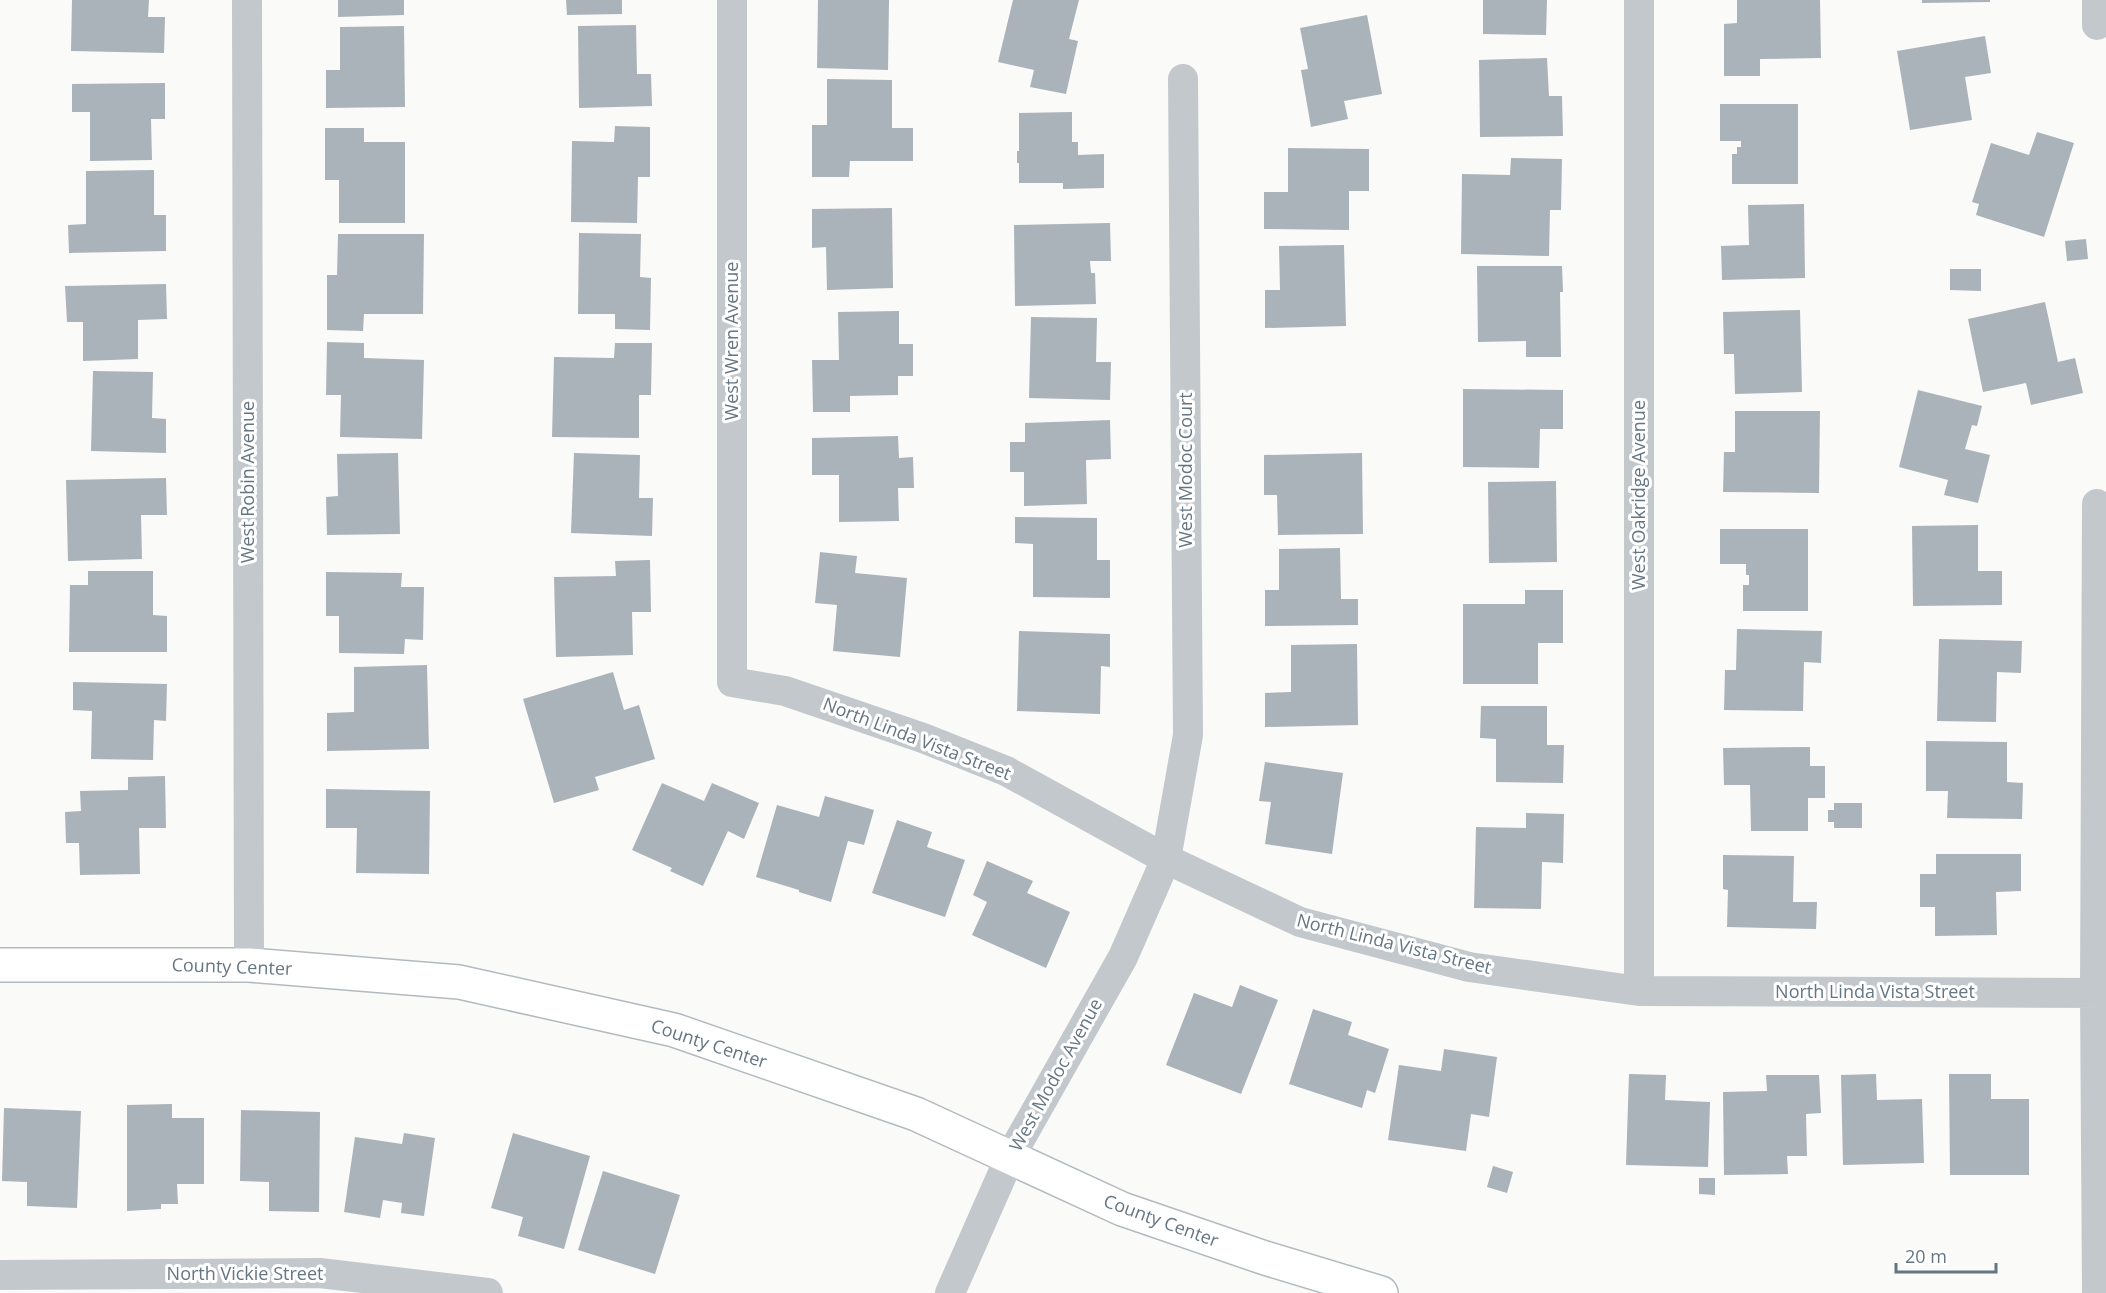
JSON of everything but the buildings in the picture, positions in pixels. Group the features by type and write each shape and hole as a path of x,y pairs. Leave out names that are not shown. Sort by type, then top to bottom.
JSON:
{"street":[{"name":"West Robin Avenue","path":"247,0 249,964"},
{"name":"West Wren Avenue","path":"732,0 732,682"},
{"name":"West Oakridge Avenue","path":"1639,0 1639,991"},
{"name":"West Modoc Court","path":"1166,859 1188,735 1183,79"},
{"path":"2097,504 2100,993 2097,1293"},
{"name":"North Linda Vista Street","path":"732,682 785,691 923,738 1006,771 1166,859 1299,922 1469,967 1639,991 2100,993"},
{"name":"West Modoc Avenue","path":"950,1293 1010,1157 1123,957 1166,859"},
{"name":"County Center","path":"0,965 249,964 459,982 674,1030 916,1114 1122,1209 1265,1258 1381,1293"},
{"name":"North Vickie Street","path":"0,1275 319,1283 488,1293"}]}
